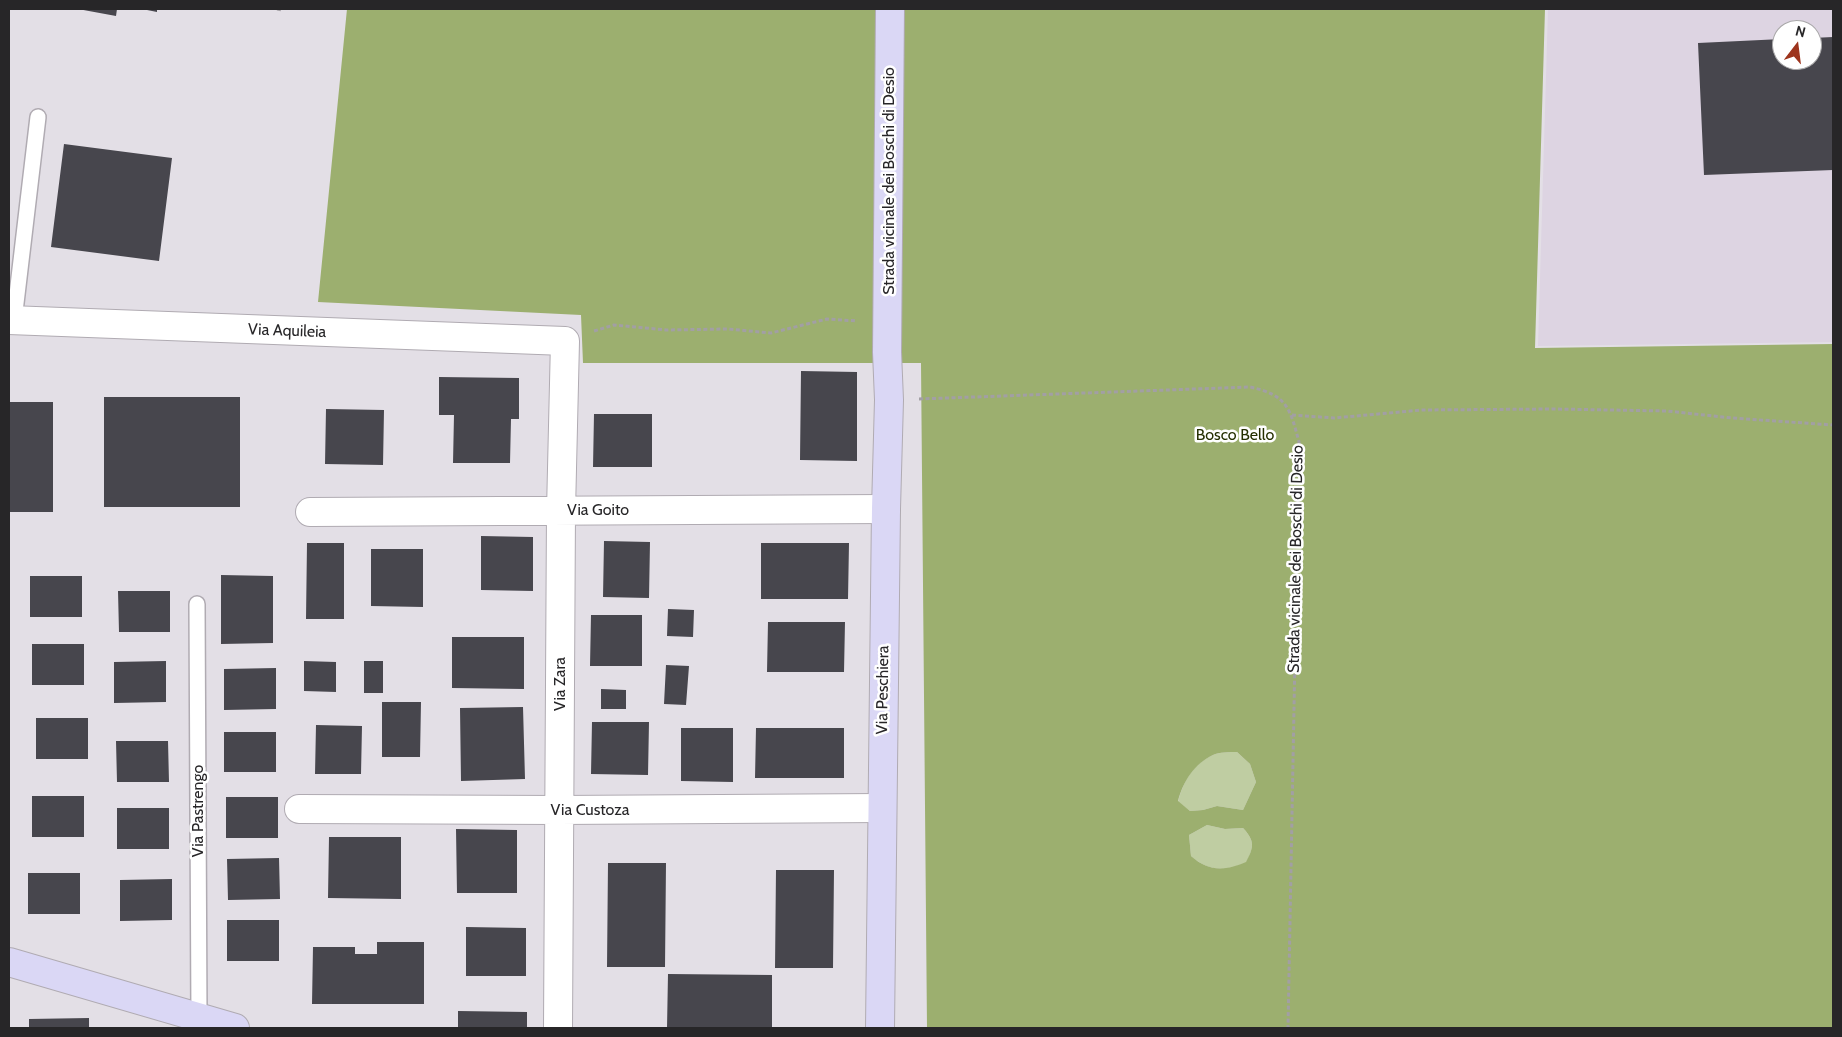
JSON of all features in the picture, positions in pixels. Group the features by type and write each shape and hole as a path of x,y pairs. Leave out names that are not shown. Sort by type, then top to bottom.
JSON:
{"street":[{"name":"Strada vicinale dei Boschi di Desio","path":"887,352 890,9"},
{"name":"Via Aquileia","path":"11,320 566,340"},
{"name":"Via Zara","path":"558,1028 561,511 566,340"},
{"name":"Via Peschiera","path":"880,1028 889,400 887,352"},
{"name":"Via Goito","path":"310,512 886,509"},
{"name":"Via Custoza","path":"298,809 882,808"},
{"path":"9,962 235,1028"}],"lane":[{"path":"11,320 38,117"},
{"name":"Via Pastrengo","path":"197,604 199,1018"}],"path":[{"path":"277,9 283,9"},
{"path":"566,340 614,325 666,330 728,329 771,333 827,319 888,323"},
{"name":"Strada vicinale dei Boschi di Desio","path":"889,400 1250,387 1268,391 1284,402 1292,415 1299,442 1288,1028"},
{"path":"1292,415 1334,418 1422,410 1554,409 1667,411 1732,418 1833,425"}],"shaded area":[{"path":"1548,9 1833,9 1833,342 1538,346"}],"green space":[{"name":"Bosco Bello","path":"347,9 1545,9 1535,348 1833,344 1833,1028 927,1028 921,363 583,363 581,315 318,302","holes":["1237,752 1250,764 1256,782 1243,810 1217,806 1190,811 1178,801 1186,780 1200,763 1215,754","1207,825 1225,829 1243,828 1250,837 1252,844 1251,852 1246,862 1231,867 1217,868 1204,865 1191,856 1189,835"]},
{"path":"1237,752 1250,764 1256,782 1243,810 1217,806 1190,811 1178,802 1186,781 1200,763 1215,754"},
{"path":"1207,825 1225,829 1243,828 1250,837 1252,844 1251,853 1246,863 1231,868 1217,869 1204,865 1191,856 1189,835"}],"building":[{"path":"78,9 117,9 116,16"},
{"path":"142,9 157,9 157,12"},
{"path":"1833,37 1833,170 1704,175 1698,43 1772,39 1772,70 1822,70 1822,38"},
{"path":"64,144 172,158 159,261 51,247"},
{"path":"801,371 857,372 857,461 800,460"},
{"path":"439,377 519,378 519,419 511,419 510,463 453,463 454,415 439,415"},
{"path":"104,397 240,397 240,507 104,507"},
{"path":"9,402 53,402 53,512 9,512"},
{"path":"326,409 384,410 383,465 325,464"},
{"path":"594,414 652,414 652,467 593,467"},
{"path":"481,536 533,537 533,591 481,590"},
{"path":"604,541 650,542 649,598 603,597"},
{"path":"307,543 344,543 344,619 306,619"},
{"path":"761,543 849,543 848,599 761,599"},
{"path":"371,549 423,549 423,607 371,606"},
{"path":"221,575 273,576 273,643 221,644"},
{"path":"30,576 82,576 82,617 30,617"},
{"path":"118,591 170,591 170,632 119,632"},
{"path":"668,609 694,610 693,637 667,636"},
{"path":"591,615 642,615 642,666 590,666"},
{"path":"768,622 845,622 844,672 767,672"},
{"path":"452,637 524,637 524,689 452,688"},
{"path":"32,644 84,644 84,685 32,685"},
{"path":"166,661 166,702 114,703 114,662"},
{"path":"304,661 336,662 336,692 304,691"},
{"path":"364,661 383,661 383,693 364,693"},
{"path":"666,665 689,666 686,705 664,704"},
{"path":"276,668 276,709 224,710 224,669"},
{"path":"601,689 626,690 626,709 601,709"},
{"path":"382,702 421,702 420,757 382,757"},
{"path":"523,707 525,779 461,781 460,708"},
{"path":"36,718 88,718 88,759 36,759"},
{"path":"592,722 649,722 648,775 591,774"},
{"path":"316,725 362,726 361,774 315,774"},
{"path":"681,728 733,728 733,782 681,781"},
{"path":"756,728 844,728 844,778 755,778"},
{"path":"224,732 276,732 276,772 224,772"},
{"path":"116,741 168,741 169,782 117,782"},
{"path":"32,796 84,796 84,837 32,837"},
{"path":"226,797 278,797 278,838 226,838"},
{"path":"117,808 169,808 169,849 117,849"},
{"path":"456,829 517,830 517,893 457,893"},
{"path":"329,837 401,837 401,899 328,898"},
{"path":"279,858 280,899 228,900 227,859"},
{"path":"608,863 666,863 665,967 607,967"},
{"path":"776,870 834,870 833,968 775,968"},
{"path":"28,873 80,873 80,914 28,914"},
{"path":"172,879 172,920 120,921 120,880"},
{"path":"227,920 279,920 279,961 227,961"},
{"path":"466,927 526,928 526,976 466,976"},
{"path":"377,942 424,942 424,1004 312,1004 313,947 355,947 355,954 377,954"},
{"path":"668,974 772,975 772,1028 667,1028"},
{"path":"458,1011 527,1012 527,1028 458,1028"},
{"path":"89,1018 89,1028 29,1028 29,1019"}]}
